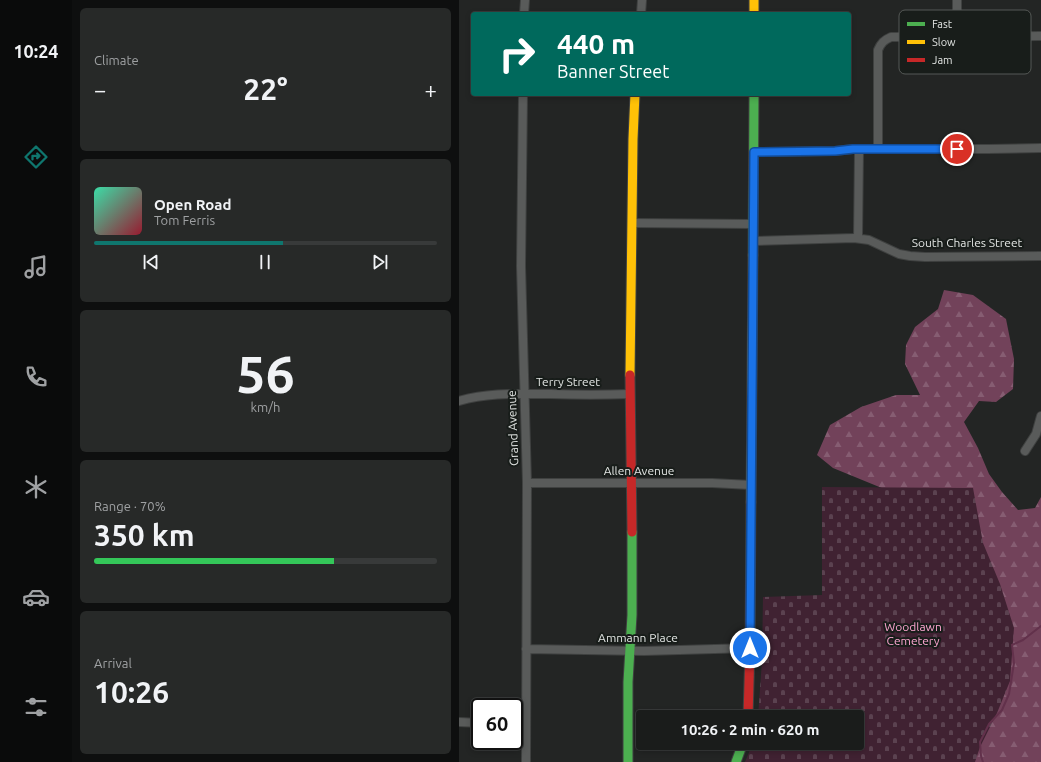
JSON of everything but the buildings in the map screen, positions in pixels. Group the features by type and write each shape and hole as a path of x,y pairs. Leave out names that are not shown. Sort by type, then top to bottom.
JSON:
{"street":[{"path":"524,12 525,0"},
{"path":"641,12 642,0"},
{"path":"754,0 754,12"},
{"path":"1031,36 1041,36"},
{"path":"878,149 878,50 880,44 885,39 899,37"},
{"name":"Grand Avenue","path":"523,96 521,266 527,483 526,762"},
{"path":"628,762 628,668 632,615 630,394 635,96"},
{"path":"749,710 754,96"},
{"path":"754,152 835,151 859,149 1041,148"},
{"path":"858,238 859,149"},
{"path":"632,223 753,224"},
{"name":"South Charles Street","path":"753,241 858,238 869,240 894,252 910,256 1041,256"},
{"name":"Terry Street","path":"459,401 502,394 630,394"},
{"path":"1025,451 1036,434 1041,416"},
{"name":"Allen Avenue","path":"527,483 712,483 751,485"},
{"name":"Ammann Place","path":"526,649 630,651 750,648"},
{"path":"459,722 471,723"},
{"path":"736,762 740,750"}],"green space":[{"path":"944,290 973,295 1006,319 1014,359 1013,389 996,402 979,401 964,422 978,448 989,474 1018,510 1035,508 1041,497 1041,762 953,762 894,493 833,468 817,455 830,425 861,407 896,395 920,395 905,364 906,345 915,327 938,309"},
{"name":"Woodlawn Cemetery","path":"822,487 973,488 983,543 1000,584 1014,628 1010,681 997,713 980,747 975,762 745,762 750,750 864,750 864,710 758,710 762,661 763,597 822,595"}],"waterway":[{"path":"983,762 980,742 989,724 1002,710 1009,694 1014,663 1012,645 1023,640 1041,626"}],"traffic: fast":[{"path":"753,255 754,96"},
{"path":"628,762 628,682 632,615 632,532"},
{"path":"736,762 740,750"}],"traffic: slow":[{"path":"754,0 754,12"},
{"path":"630,375 635,96"},
{"path":"751,502 753,255"}],"traffic: jam":[{"path":"630,375 632,532"},
{"path":"748,710 751,502"}],"route":[{"path":"750,648 754,152 835,151 853,149 957,149"}]}
